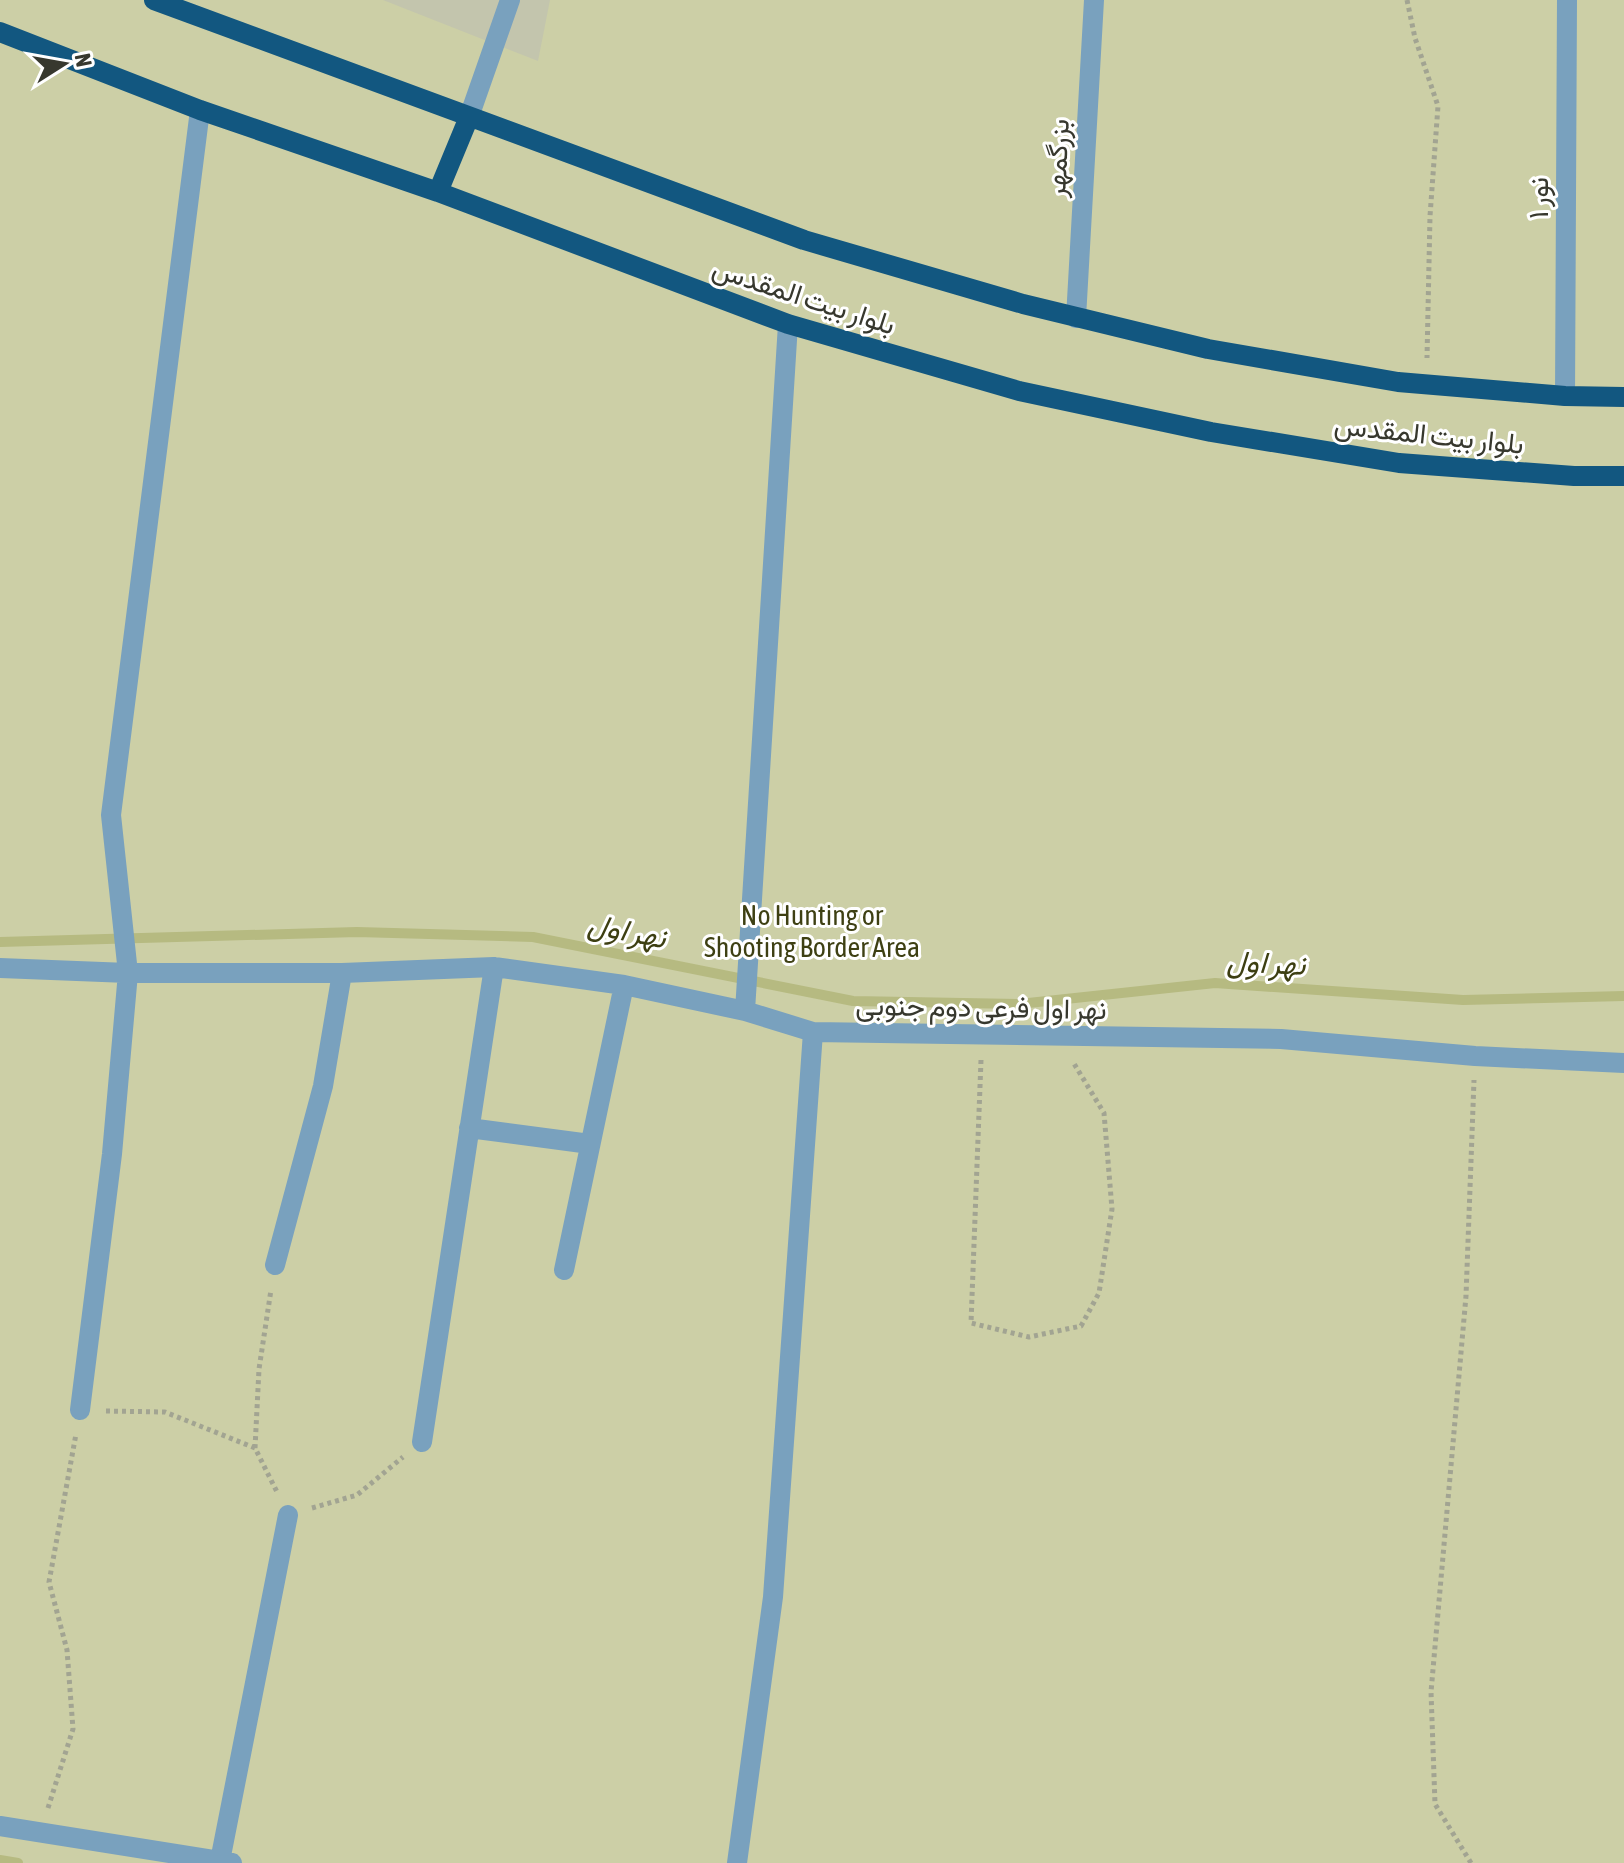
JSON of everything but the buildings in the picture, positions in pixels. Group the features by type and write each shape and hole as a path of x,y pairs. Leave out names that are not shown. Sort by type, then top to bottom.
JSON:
{"main road":[{"name":"بلوار بیت المقدس","path":"154,0 804,240 1076,318 1208,349 1383,380 1565,396 1624,397"},
{"name":"بلوار بیت المقدس","path":"0,32 200,110 438,192 788,324 1019,391 1211,432 1399,463 1574,476 1624,476"},
{"path":"438,192 469,117"}],"street":[{"path":"469,117 510,0"},
{"name":"بزرگمهر","path":"1076,318 1094,0"},
{"name":"نور ۱","path":"1565,396 1567,0"},
{"path":"80,1410 112,1154 126,963 111,815 200,110"},
{"path":"746,1004 788,324"},
{"name":"نهر اول فرعی دوم جنوبی","path":"0,968 126,963 342,973 494,967 746,1004 813,1032 1281,1039 1475,1056 1624,1063"},
{"path":"422,1442 494,967"},
{"path":"275,1265 323,1086 342,973"},
{"path":"564,1270 624,985"},
{"path":"737,1863 773,1597 813,1032"},
{"path":"469,1128 590,1144"},
{"path":"0,1826 226,1862 288,1515"}],"path":[{"path":"1407,0 1415,38 1438,106 1430,216 1426,385"},
{"path":"982,1035 971,1323 1029,1337 1081,1326 1099,1293 1112,1209 1104,1113 1058,1037"},
{"path":"1471,1863 1435,1804 1431,1692 1466,1296 1475,1056"},
{"path":"275,1265 259,1369 255,1448 288,1515 357,1495 422,1442"},
{"path":"40,1831 73,1729 67,1650 49,1582 80,1410 165,1412 255,1448"}],"green space":[{"name":"No Hunting or Shooting Border Area","path":"0,0 1624,0 1624,1863 0,1863"}],"waterway":[{"name":"نهر اول","path":"0,942 357,932 533,937 853,1001 1019,1004 1215,983 1463,1000 1624,996"},
{"path":"0,1860 18,1863"}]}
